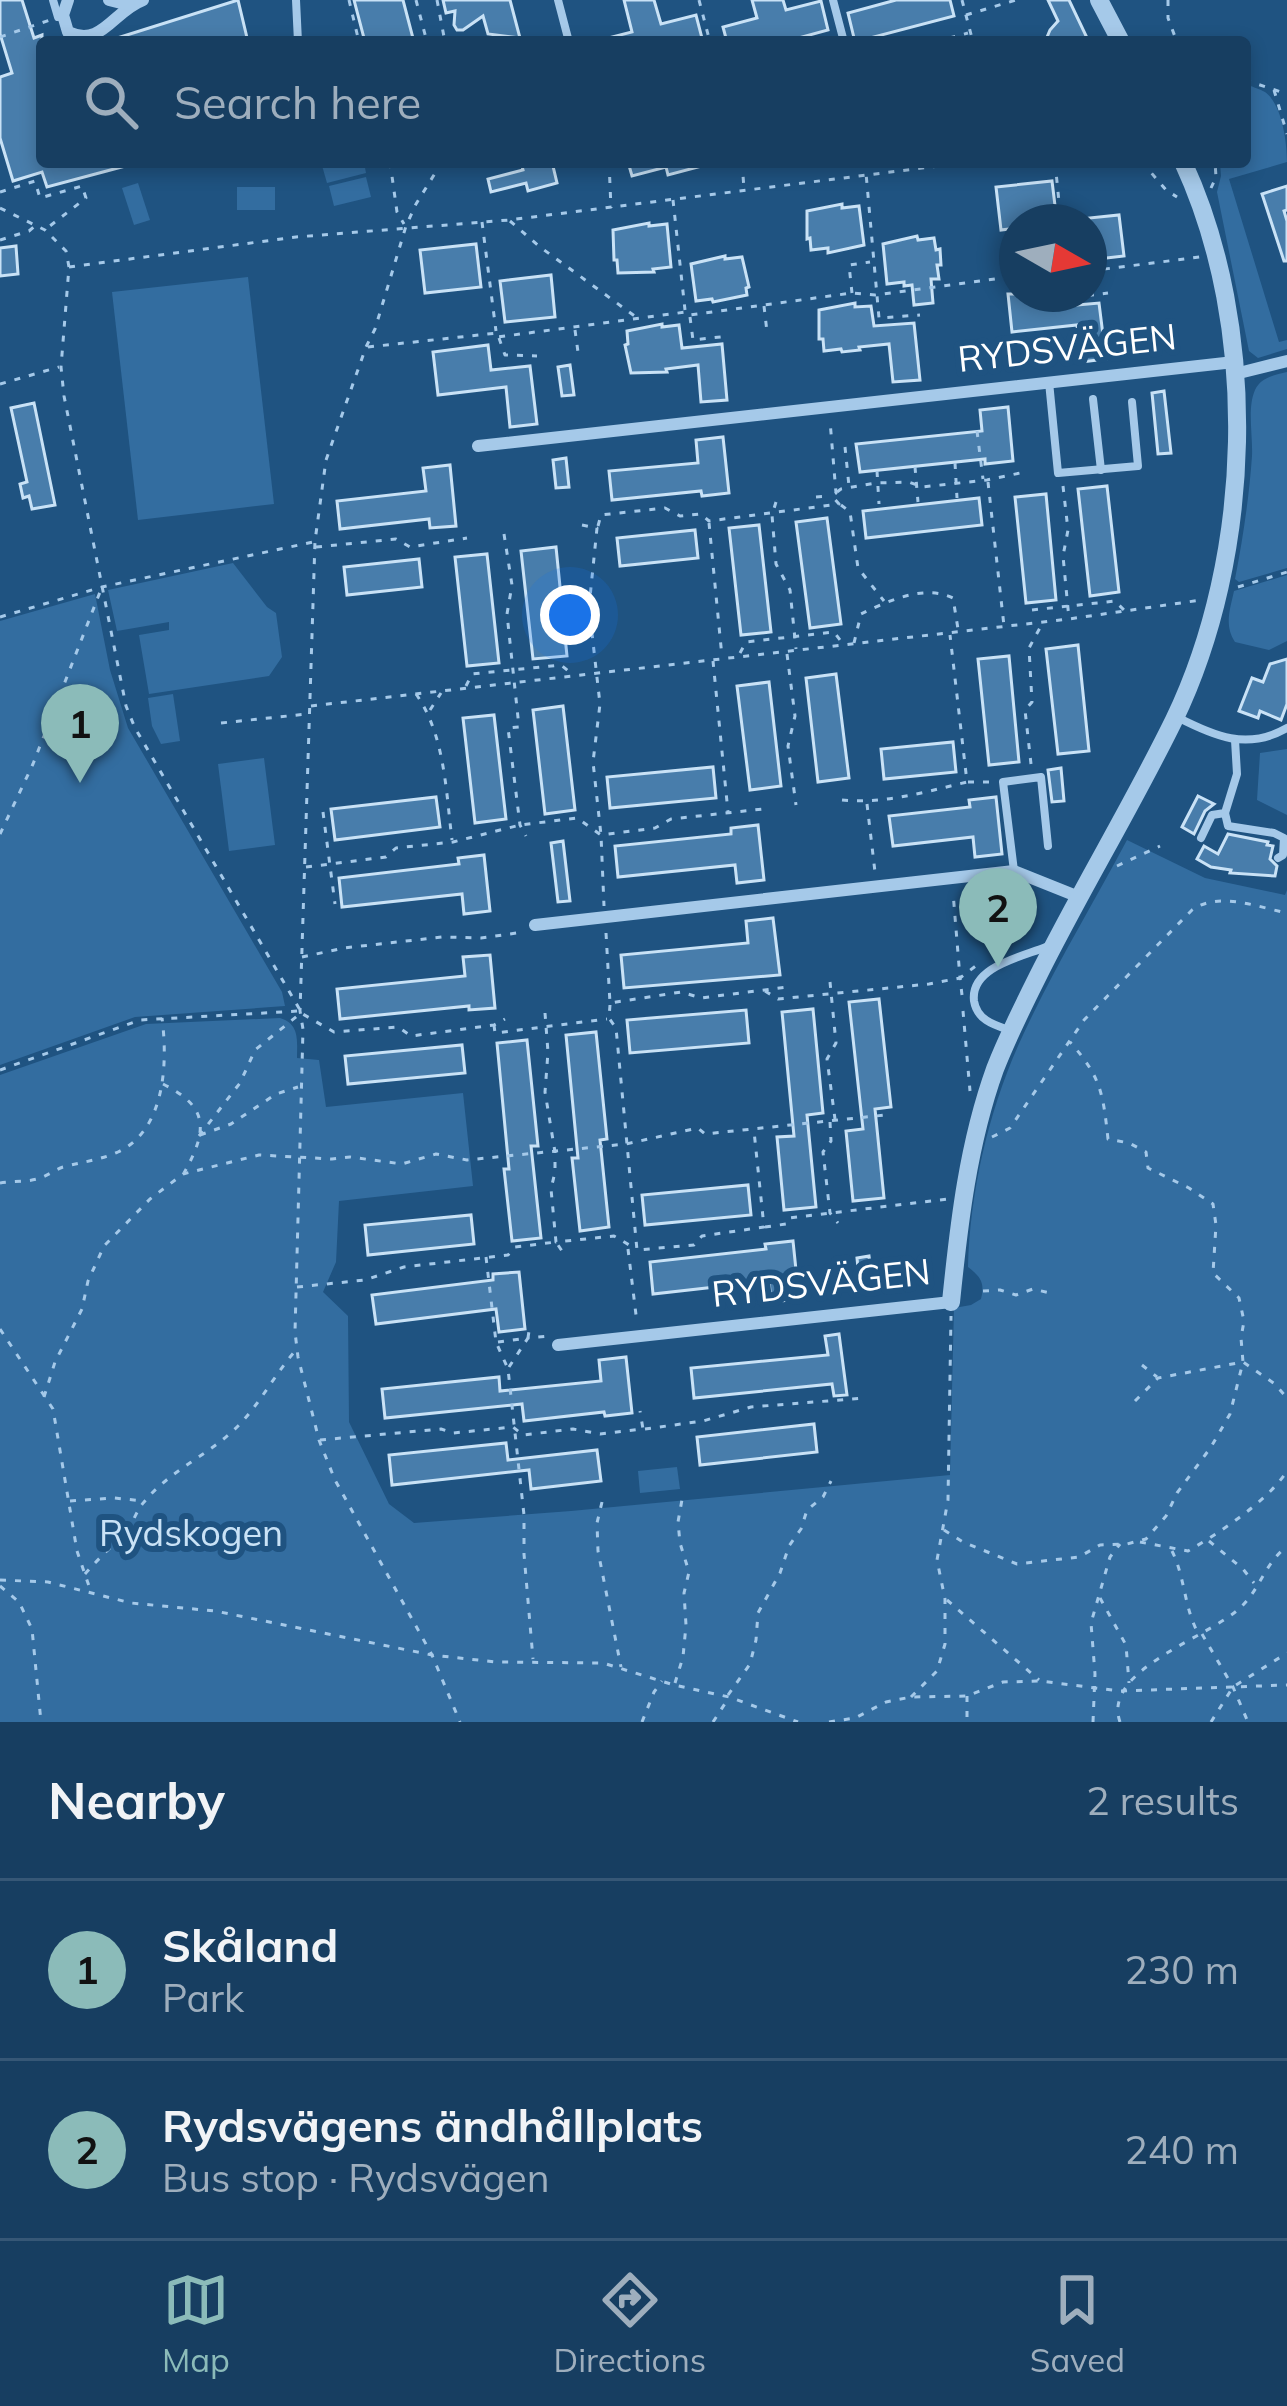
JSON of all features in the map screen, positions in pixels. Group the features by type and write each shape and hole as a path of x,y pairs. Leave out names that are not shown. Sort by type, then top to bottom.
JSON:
{"street":[{"path":"68,0 60,16 68,32 77,36"},
{"path":"110,0 136,2"},
{"path":"1099,0 1117,36"},
{"path":"91,36 136,2"},
{"name":"RYDSVÄGEN","path":"558,1345 951,1302 963,1195 983,1104 1011,1031 1054,944 1176,716 1217,594 1235,489 1235,368 1215,256 1185,168"},
{"path":"1235,368 1287,361"},
{"name":"RYDSVÄGEN","path":"478,446 1049,381 1235,368"},
{"path":"536,925 1013,871 1079,897"}],"lane":[{"path":"53,0 60,16"},
{"path":"296,0 298,36"},
{"path":"558,0 567,36"},
{"path":"833,0 842,36"},
{"path":"1049,381 1058,473 1138,466 1132,402"},
{"path":"1093,399 1101,470"},
{"path":"1176,716 1223,739 1273,736 1287,728"},
{"path":"1235,740 1237,774 1225,813 1228,826 1284,838 1283,855 1278,858"},
{"path":"1013,871 1003,782 1041,777 1048,846"},
{"path":"1201,838 1212,815 1225,813"},
{"path":"1011,1031 980,1016 974,1004 976,985 985,974 1054,944"}],"path":[{"path":"349,0 358,36"},
{"path":"416,0 425,36"},
{"path":"437,0 444,36"},
{"path":"700,0 709,36"},
{"path":"962,0 971,36"},
{"path":"966,15 1016,0"},
{"path":"1168,0 1175,36"},
{"path":"0,37 60,16"},
{"path":"958,36 970,33"},
{"path":"1251,82 1287,94"},
{"path":"1274,89 1287,134"},
{"path":"391,168 397,212 406,226"},
{"path":"438,168 406,226 391,283 326,460 315,544 295,1287 297,1349 319,1440 351,1514 432,1654 460,1722"},
{"path":"609,168 611,208"},
{"path":"742,168 744,191"},
{"path":"865,168 878,318 920,315"},
{"path":"69,267 406,226 509,220 928,168"},
{"path":"1056,168 1059,204"},
{"path":"1147,168 1177,197"},
{"path":"1211,188 1215,168"},
{"path":"0,192 35,182 40,197 82,186 86,197 45,230"},
{"path":"673,200 693,340 729,336"},
{"path":"0,208 61,243 69,267 61,367 121,686 135,728 300,1012 334,1033 398,1027 411,1036 494,1025 505,1019"},
{"path":"509,220 637,318"},
{"path":"482,222 505,355 537,356"},
{"path":"0,240 36,225"},
{"path":"1107,269 1201,257"},
{"path":"853,293 849,265 872,262"},
{"path":"366,347 999,278"},
{"path":"764,306 767,332"},
{"path":"574,326 578,352"},
{"path":"0,384 61,367"},
{"path":"829,406 834,494 850,512 858,568 886,603"},
{"path":"977,431 1004,626"},
{"path":"845,447 849,487"},
{"path":"955,463 957,498"},
{"path":"915,467 918,502"},
{"path":"877,471 879,504"},
{"path":"816,497 878,483 909,482 922,488 1020,473"},
{"path":"1058,473 1065,491 1068,530 1063,556 1069,620"},
{"path":"776,502 772,515 776,564 790,590 796,651"},
{"path":"709,521 839,504"},
{"path":"638,1250 616,1028 609,1018 593,762 597,672 589,607 601,515 665,508 680,516 701,514 709,521 722,658"},
{"path":"582,525 597,527"},
{"path":"504,534 512,585 507,614 519,727 508,728 520,825 526,836"},
{"path":"0,617 102,587 315,544 396,538 410,547 467,538"},
{"path":"309,706 1183,605 1287,572"},
{"path":"0,834 33,764 102,587"},
{"path":"854,644 861,614 923,592 953,598 959,632"},
{"path":"1032,610 1115,601 1126,612"},
{"path":"1033,778 1025,710 1032,702 1028,648 1043,622"},
{"path":"739,657 746,641 834,632 844,645"},
{"path":"950,633 967,782"},
{"path":"787,652 795,716 788,746 796,806"},
{"path":"712,659 728,812"},
{"path":"466,688 472,674 561,664 573,675"},
{"path":"429,712 444,690"},
{"path":"415,693 429,712 440,754 453,842"},
{"path":"221,722 308,714"},
{"path":"842,800 867,802 967,782 1003,782"},
{"path":"867,802 877,888"},
{"path":"304,867 386,857 396,848 453,842 520,825 577,818 601,835 655,828 671,819 763,809"},
{"path":"323,812 335,904"},
{"path":"1105,872 1160,846"},
{"path":"952,879 971,1101"},
{"path":"984,1138 1010,1128 1104,998 1205,901 1287,913"},
{"path":"302,957 442,937 521,934 536,925"},
{"path":"763,990 778,999 960,978 983,960"},
{"path":"830,982 836,1042 827,1059 832,1120 831,1141 823,1152 830,1213 838,1222"},
{"path":"610,1003 681,992 701,998 788,987"},
{"path":"0,1070 129,1023 300,1012"},
{"path":"199,1136 240,1083 255,1050 300,1012"},
{"path":"545,1013 545,1092 555,1152 550,1189 556,1242 564,1254"},
{"path":"0,1183 37,1179 60,1168 95,1161 142,1136 161,1083 162,1018"},
{"path":"494,1025 495,1033 609,1018"},
{"path":"944,1530 1017,1564 1079,1557 1100,1545 1146,1539 1166,1516 1230,1414 1243,1362 1244,1321 1240,1302 1213,1273 1213,1204 1148,1168 1146,1152 1108,1139 1102,1088 1089,1063 1070,1042"},
{"path":"161,1083 187,1096 197,1109 199,1136 183,1174"},
{"path":"199,1136 231,1124 276,1094 301,1086"},
{"path":"44,1397 104,1246 149,1199 183,1174 259,1155 350,1157 402,1164 436,1154 467,1160 626,1144 698,1128 705,1134 885,1115"},
{"path":"754,1129 764,1227"},
{"path":"295,1287 365,1280 404,1267 508,1255 515,1247 556,1242 614,1236 638,1250 694,1245 702,1236 786,1224 789,1217 950,1198 951,1186"},
{"path":"628,1244 639,1336"},
{"path":"486,1257 496,1342 508,1369 533,1662"},
{"path":"983,1291 1016,1295 1034,1289 1054,1294"},
{"path":"911,1696 937,1671 945,1644 945,1599 937,1560 948,1500 951,1302"},
{"path":"508,1369 528,1338 530,1324"},
{"path":"0,1329 52,1409 77,1551 91,1593"},
{"path":"496,1342 557,1335 558,1345"},
{"path":"85,1574 126,1532 145,1501 239,1425 297,1349"},
{"path":"1136,1401 1158,1378 1243,1362 1287,1398"},
{"path":"1142,1365 1158,1378"},
{"path":"319,1440 513,1427 523,1435 573,1429 600,1434 703,1421 751,1407 865,1398"},
{"path":"640,1411 643,1429"},
{"path":"1138,1541 1188,1551 1242,1516 1287,1471"},
{"path":"713,1722 750,1664 758,1613 789,1546 807,1510 823,1497 832,1481"},
{"path":"674,1685 686,1625 688,1572 678,1522 683,1494"},
{"path":"68,1502 145,1501"},
{"path":"602,1502 598,1551 621,1668"},
{"path":"1207,1540 1243,1569 1256,1587"},
{"path":"1093,1722 1091,1623 1110,1557 1120,1544"},
{"path":"1120,1722 1115,1708 1120,1691 1176,1647 1241,1607 1270,1560 1287,1546"},
{"path":"1172,1550 1186,1610 1233,1687 1248,1722"},
{"path":"0,1583 48,1582 131,1603 215,1611 432,1654 496,1662 603,1663 728,1697 798,1722"},
{"path":"0,1583 19,1602 32,1629 41,1722"},
{"path":"1099,1596 1126,1645 1130,1683"},
{"path":"945,1599 1040,1681"},
{"path":"1211,1722 1233,1687 1287,1653"},
{"path":"642,1722 662,1681"},
{"path":"829,1722 855,1718 911,1696 967,1696 1003,1682 1040,1681 1120,1691 1287,1685"},
{"path":"967,1696 968,1722"}],"green space":[{"path":"1251,86 1265,92 1276,105 1282,124 1287,162 1229,179 1279,342 1287,340 1287,349 1258,358 1249,351 1217,192 1220,168 1251,168"},
{"path":"323,168 365,168 366,173 327,183"},
{"path":"366,177 371,197 334,206 329,186"},
{"path":"138,183 150,220 134,225 122,188"},
{"path":"237,187 275,187 275,210 237,210"},
{"path":"248,277 274,504 138,520 112,292"},
{"path":"1287,372 1287,568 1239,582 1235,579 1251,472 1253,397 1261,382"},
{"path":"233,563 276,613 282,657 269,676 149,694 139,635 169,630 169,622 117,631 108,590"},
{"path":"1287,575 1287,641 1269,650 1235,642 1229,623 1234,591"},
{"path":"95,594 110,670 128,728 282,992 285,1006 135,1017 0,1065 0,621"},
{"path":"173,694 180,741 161,744 152,726 148,698"},
{"path":"1287,749 1287,815 1257,800 1260,753"},
{"path":"264,758 275,845 229,851 218,764"},
{"name":"Rydskogen","path":"1127,840 1205,878 1285,895 1287,890 1287,1722 0,1722 0,1075 146,1024 280,1018 294,1029 297,1058 319,1060 326,1107 463,1093 473,1186 339,1201 336,1262 323,1292 348,1316 349,1422 389,1504 414,1523 950,1475 954,1308 981,1299 981,1281 968,1267 978,1178 992,1119 1035,1010"},
{"path":"677,1467 680,1489 640,1493 638,1471"}],"building":[{"path":"0,0 22,0 36,37 36,168 118,168 47,187 42,172 13,181 0,138 0,77 12,73 0,34"},
{"path":"238,0 247,36 124,36"},
{"path":"354,0 403,0 412,36 363,36"},
{"path":"443,0 510,0 519,36 488,34 483,16 457,30 455,11 446,13"},
{"path":"624,0 654,0 661,24 696,15 701,36 616,36 632,32"},
{"path":"752,0 783,0 786,10 821,1 828,30 806,36 725,36 723,27 757,18"},
{"path":"896,0 950,0 954,16 878,36 854,36 848,13"},
{"path":"1048,0 1069,0 1086,36 1048,36 1058,21"},
{"path":"553,168 557,183 528,191 526,183 491,192 488,179"},
{"path":"630,168 662,168 632,176"},
{"path":"666,168 694,168 668,175"},
{"path":"1052,181 1055,204 999,204 999,213 996,187"},
{"path":"1287,186 1287,261 1284,261 1262,194"},
{"path":"842,204 842,208 859,206 864,245 828,253 828,248 811,250 807,211"},
{"path":"1119,215 1124,256 1107,258 1107,216"},
{"path":"667,224 671,267 618,273 613,230"},
{"path":"917,236 918,240 934,238 941,265 937,265 939,279 931,279 933,303 914,305 912,285 887,284 883,244"},
{"path":"476,244 481,287 425,293 420,250"},
{"path":"16,246 18,274 0,276 0,248"},
{"path":"742,257 747,295 696,301 691,264"},
{"path":"551,275 555,317 505,322 500,281"},
{"path":"855,303 855,307 871,306 874,326 914,323 920,380 893,382 889,344 824,351 819,310"},
{"path":"1010,312 1100,312 1106,359 1081,362 1077,325 1012,332"},
{"path":"679,325 682,348 722,344 727,400 701,402 698,365 631,373 627,331"},
{"path":"488,345 491,370 530,366 537,424 510,427 506,387 438,395 433,352"},
{"path":"570,365 574,395 562,396 558,367"},
{"path":"1164,391 1171,453 1158,454 1152,393"},
{"path":"34,403 55,505 32,509 20,484 27,482 11,408"},
{"path":"1008,407 1013,461 985,464 985,459 860,472 856,444 982,431 980,410"},
{"path":"723,437 729,493 702,496 701,491 612,500 609,471 698,463 696,440"},
{"path":"566,458 569,487 556,488 553,460"},
{"path":"450,465 456,526 430,528 429,519 340,529 337,501 426,491 423,468"},
{"path":"1107,486 1119,592 1090,596 1078,489"},
{"path":"1046,494 1056,600 1026,603 1015,497"},
{"path":"979,498 982,525 866,538 863,511"},
{"path":"827,518 841,624 810,628 796,522"},
{"path":"759,525 771,632 741,635 729,528"},
{"path":"695,530 698,558 620,566 617,538"},
{"path":"556,547 567,656 533,659 521,551"},
{"path":"487,554 499,663 467,666 455,557"},
{"path":"419,559 422,587 347,595 344,567"},
{"path":"1078,645 1089,751 1058,754 1046,649"},
{"path":"1009,656 1019,762 989,765 978,659"},
{"path":"1287,659 1287,704 1281,720 1260,711 1258,718 1239,711 1252,678 1263,682 1270,664"},
{"path":"836,674 849,778 818,782 806,678"},
{"path":"769,682 781,786 750,790 737,686"},
{"path":"563,706 575,810 545,814 533,710"},
{"path":"494,715 506,819 475,823 463,718"},
{"path":"953,742 956,772 884,779 881,749"},
{"path":"713,767 716,798 610,808 607,777"},
{"path":"1061,768 1064,801 1052,802 1048,770"},
{"path":"1198,796 1214,804 1205,811 1194,834 1182,827"},
{"path":"436,797 440,827 335,840 331,809"},
{"path":"996,797 1002,854 975,857 973,837 893,846 889,816 970,807 969,800"},
{"path":"758,825 764,880 737,883 735,865 618,877 615,846 731,834 731,828"},
{"path":"1228,834 1273,846 1270,859 1277,866 1275,876 1230,873 1197,859 1204,846 1218,854"},
{"path":"563,841 570,901 558,902 551,843"},
{"path":"484,855 490,911 464,914 462,894 342,907 339,878 459,864 458,858"},
{"path":"773,918 780,975 624,988 621,955 748,943 746,921"},
{"path":"490,955 495,1008 469,1010 469,1006 340,1019 337,989 465,976 463,957"},
{"path":"879,999 891,1107 875,1109 884,1198 853,1201 846,1131 863,1129 849,1002"},
{"path":"813,1009 823,1113 807,1115 816,1207 784,1210 777,1137 794,1136 782,1012"},
{"path":"746,1010 749,1043 630,1053 627,1020"},
{"path":"596,1032 607,1139 600,1140 609,1227 580,1231 566,1035"},
{"path":"527,1040 541,1238 512,1241 497,1043"},
{"path":"462,1045 465,1073 348,1084 345,1056"},
{"path":"748,1185 751,1215 645,1225 642,1195"},
{"path":"471,1215 474,1244 368,1255 365,1225"},
{"path":"793,1241 799,1299 771,1302 769,1281 653,1294 650,1262 766,1249 765,1244"},
{"path":"869,1256 873,1288 860,1289 857,1258"},
{"path":"519,1272 525,1329 499,1332 496,1309 376,1324 372,1295 493,1280 493,1274"},
{"path":"839,1334 847,1395 834,1396 832,1384 694,1398 691,1368 828,1355 825,1336"},
{"path":"626,1357 632,1413 524,1421 522,1404 385,1418 382,1389 499,1377 500,1391 601,1381 599,1360"},
{"path":"814,1424 817,1452 700,1465 697,1437"},
{"path":"506,1443 508,1460 597,1450 601,1481 531,1489 529,1470 392,1485 389,1455"}],"place":[{"name":"Skåland","path":"80,783"},
{"name":"Rydsvägens ändhållplats","path":"998,967"}]}
